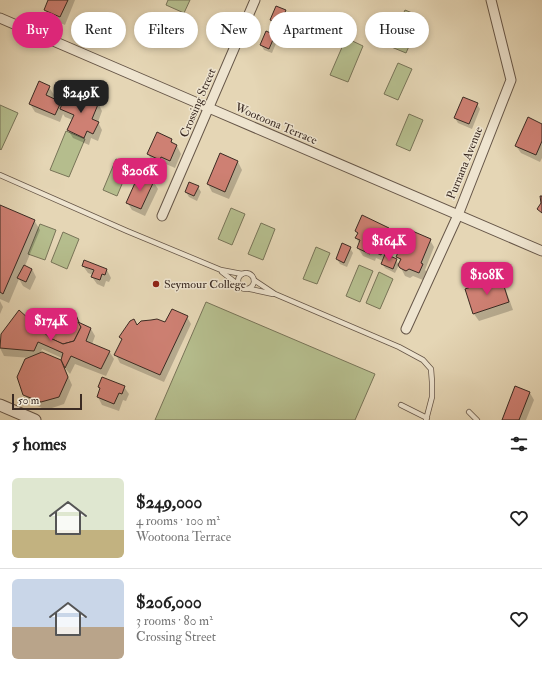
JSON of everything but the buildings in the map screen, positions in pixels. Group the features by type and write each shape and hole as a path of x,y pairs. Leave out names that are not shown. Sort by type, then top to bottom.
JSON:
{"street":[{"name":"Crossing Street","path":"162,216 255,0"},
{"name":"Purnana Avenue","path":"406,329 458,215 511,80 491,0"},
{"name":"Wootoona Terrace","path":"0,18 542,251"},
{"path":"0,405 35,420"}],"lane":[{"path":"0,176 221,270 250,274 254,280 275,294 399,347 424,360 431,369 432,382 432,397 427,419 401,405"},
{"path":"221,270 244,289 275,294"},
{"path":"240,286 238,284 238,278 242,274"},
{"path":"250,289 254,285 254,280"},
{"path":"469,412 477,420"}],"green space":[{"path":"168,0 190,0 184,12 166,5"},
{"path":"357,43 363,46 348,82 330,75 342,48 357,48"},
{"path":"394,48 408,48 406,53"},
{"path":"398,63 412,69 398,100 384,94"},
{"path":"0,105 18,113 1,150 0,149"},
{"path":"409,114 423,120 410,151 396,145"},
{"path":"66,131 85,139 69,177 50,170"},
{"path":"116,159 130,165 117,196 103,190"},
{"path":"231,208 245,214 232,245 218,239"},
{"path":"261,223 275,229 263,260 248,254"},
{"path":"40,224 56,230 45,260 28,254"},
{"path":"63,232 79,239 67,269 51,262"},
{"path":"316,247 330,253 317,284 303,279"},
{"path":"359,265 373,271 360,302 346,296"},
{"path":"379,272 393,279 380,309 366,303"},
{"path":"206,302 375,374 355,420 155,420"}],"place":[{"name":"Seymour College","path":"156,284"}]}
